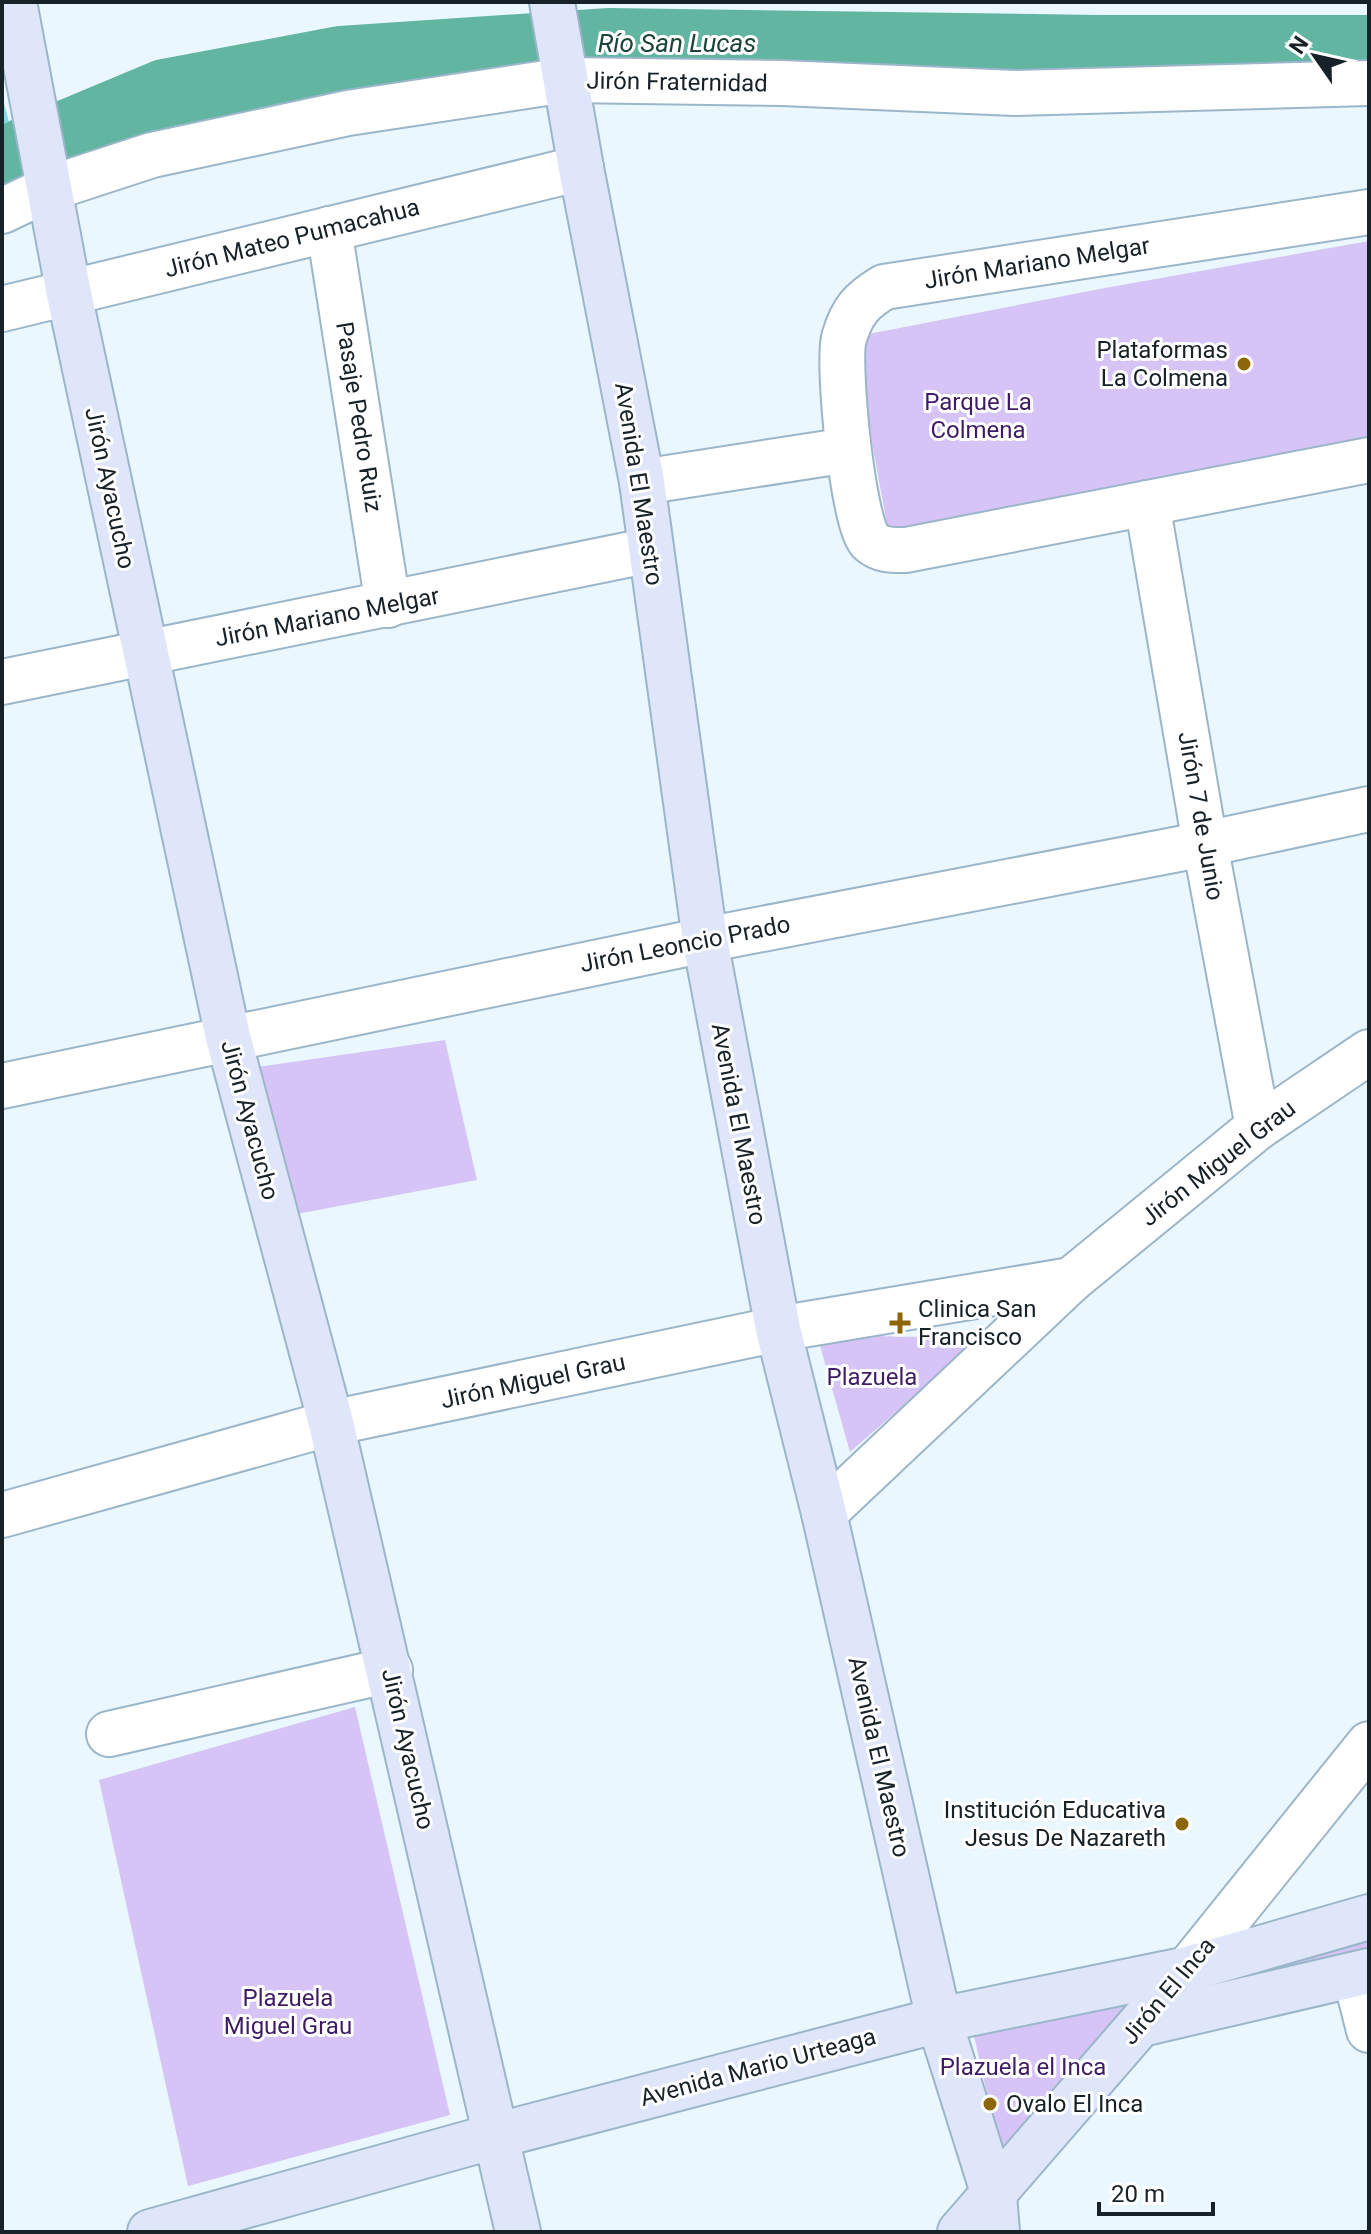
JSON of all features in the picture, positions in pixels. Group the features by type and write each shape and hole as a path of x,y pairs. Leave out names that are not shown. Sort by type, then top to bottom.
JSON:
{"street":[{"name":"Jirón Ayacucho","path":"14,2 69,294 228,1037 331,1423 518,2232"},
{"name":"Avenida El Maestro","path":"552,2 642,482 705,940 778,1329 824,1513 939,2020 995,2214"},
{"name":"Jirón Fraternidad","path":"2,211 46,176 563,67 782,83 1015,93 1369,83"},
{"name":"Jirón Mateo Pumacahua","path":"2,309 581,168"},
{"name":"Jirón Mariano Melgar","path":"1369,212 884,287 863,300 850,319 843,343 848,450 862,531 871,543 886,550 906,550 1369,460"},
{"name":"Pasaje Pedro Ruiz","path":"329,229 388,605"},
{"path":"642,482 848,450"},
{"name":"Jirón 7 de Junio","path":"1147,503 1205,844 1258,1127"},
{"name":"Jirón Mariano Melgar","path":"2,682 651,550"},
{"name":"Jirón Leoncio Prado","path":"2,1086 705,940 1205,844 1369,809"},
{"name":"Jirón Miguel Grau","path":"824,1513 1071,1280 1258,1127 1369,1052"},
{"name":"Jirón Miguel Grau","path":"2,1515 331,1423 778,1329 1071,1280"},
{"path":"109,1734 390,1670"},
{"name":"Jirón El Inca","path":"960,2232 995,2214 1141,2024 1369,1744"},
{"name":"Avenida Mario Urteaga","path":"150,2232 495,2136 939,2020 1188,1969 1369,1917"},
{"path":"1141,2024 1362,1973 1369,2030"}],"green space":[{"name":"Parque La Colmena","path":"1369,241 1369,439 889,536 853,337"},
{"path":"445,1040 477,1180 286,1216 244,1069"},
{"name":"Plazuela","path":"817,1335 981,1338 850,1452"},
{"name":"Plazuela Miguel Grau","path":"355,1707 450,2115 188,2186 99,1780"},
{"path":"1369,1930 1369,1952 1194,1998 1235,1968"},
{"name":"Plazuela el Inca","path":"1144,1995 1000,2152 974,2036"}],"building":[{"path":"2,95 9,122 2,124"}],"waterway":[{"name":"Río San Lucas","path":"2,161 165,93 341,60 610,42 1099,49 1369,49"}],"place":[{"name":"Plataformas La Colmena","path":"1244,364"},
{"name":"Clinica San Francisco","path":"900,1323"},
{"name":"Institución Educativa Jesus De Nazareth","path":"1182,1824"},
{"name":"Ovalo El Inca","path":"990,2104"}]}
